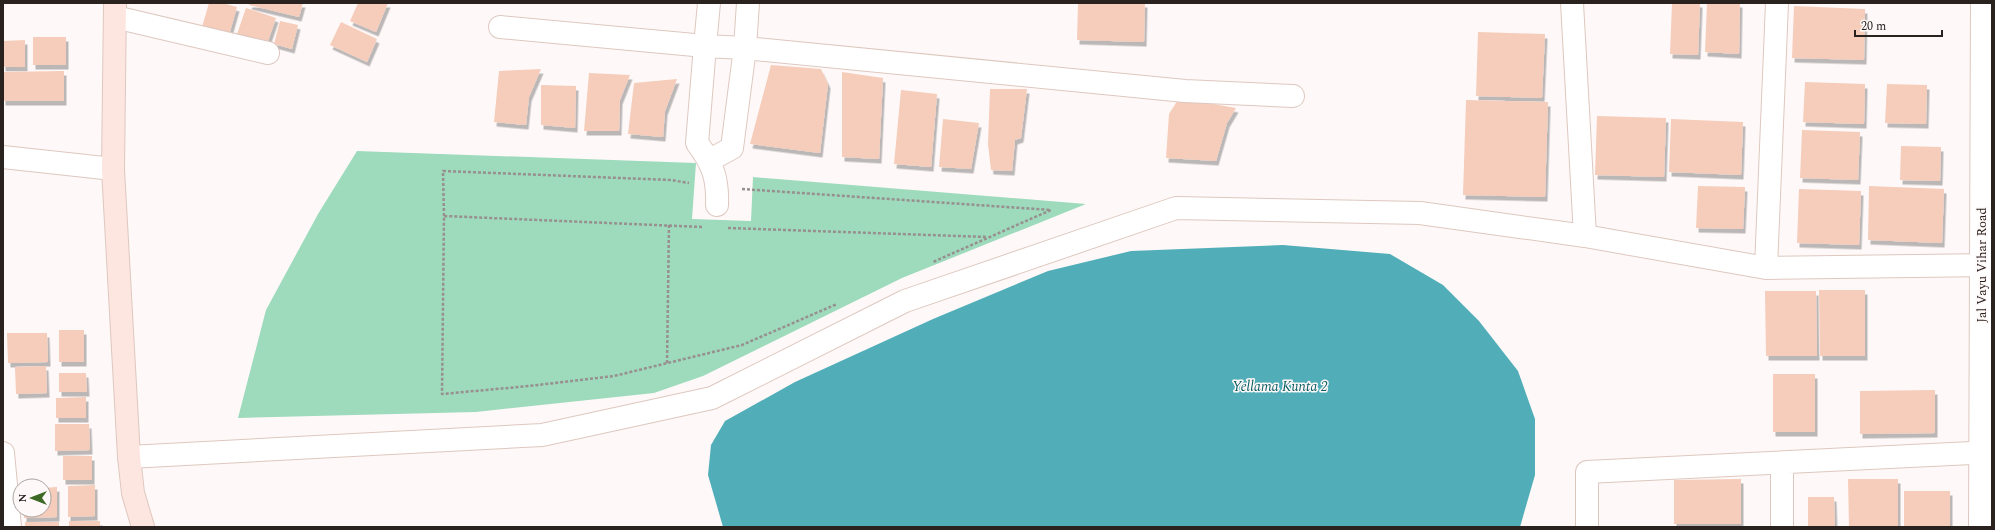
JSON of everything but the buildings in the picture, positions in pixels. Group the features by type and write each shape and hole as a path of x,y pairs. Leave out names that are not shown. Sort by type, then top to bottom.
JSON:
{"main road":[{"path":"115,10 113,169 129,457 133,493 143,527"},
{"path":"129,527 133,493"}],"street":[{"path":"709,3 698,143 710,160 717,197"},
{"path":"710,160 732,148 745,48 748,3"},
{"path":"1567,3 1572,3 1585,236"},
{"path":"1766,268 1777,3"},
{"name":"Jal Vayu Vihar Road","path":"1980,527 1986,452 1987,36 1982,3"},
{"path":"115,10 268,53"},
{"path":"500,27 705,46 745,48 1185,91 1292,96"},
{"path":"3,157 113,169"},
{"path":"129,457 542,435 712,398 905,301 1176,208 1420,213 1585,236 1766,268 1986,266"},
{"path":"1587,527 1587,472 1986,452"},
{"path":"3,453 10,527"},
{"path":"1782,463 1782,527"}],"path":[{"path":"844,300 742,345 614,376 442,394 443,172 670,180 717,197 1051,210 932,262"},
{"path":"444,216 669,224 667,363"},
{"path":"728,228 990,237"}],"green space":[{"path":"357,151 696,163 692,219 751,221 753,177 1086,204 902,278 703,376 654,393 476,412 238,418 266,310 318,214"}],"water":[{"name":"Yellama Kunta 2","path":"1283,245 1390,254 1443,285 1479,321 1518,371 1535,419 1535,475 1520,527 723,527 708,475 711,445 725,421 795,382 933,319 1048,271 1131,251"}]}
